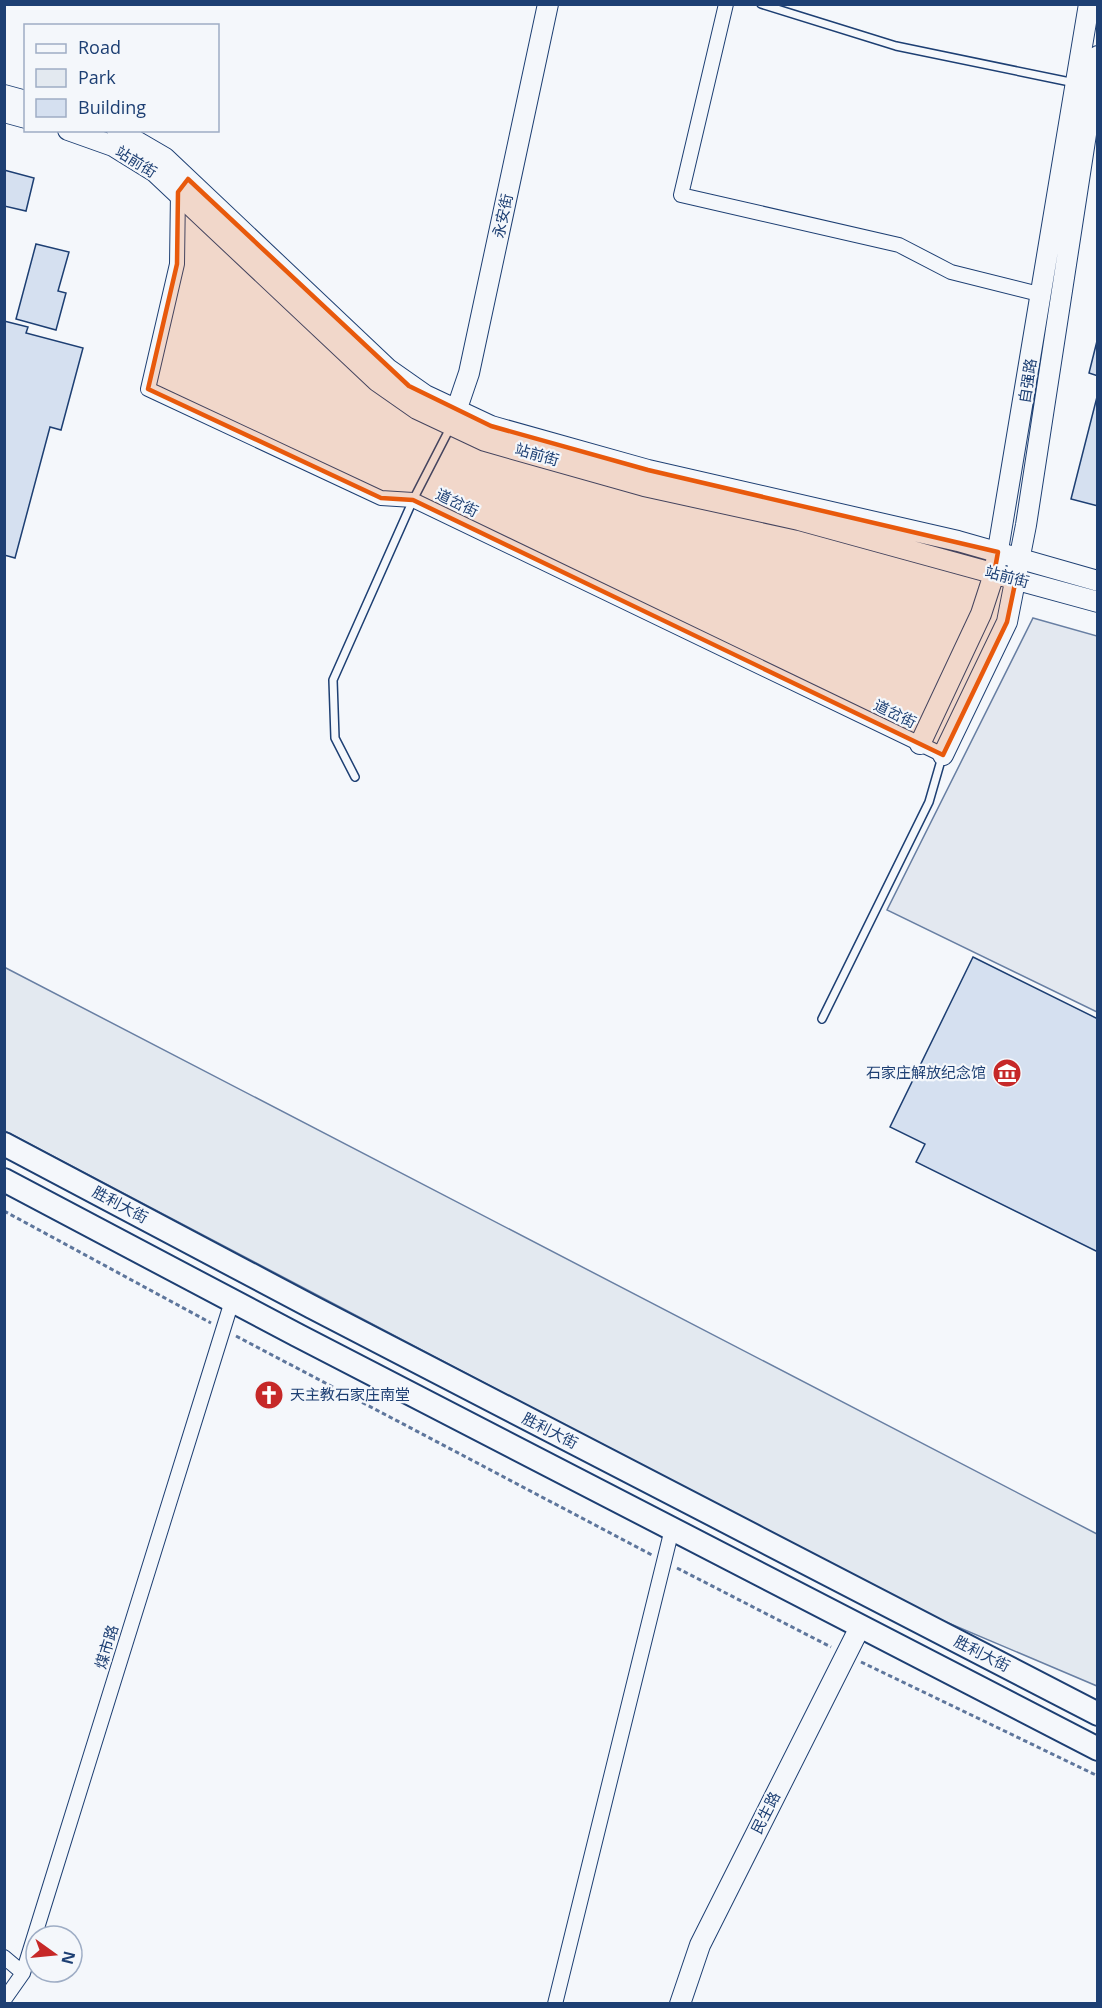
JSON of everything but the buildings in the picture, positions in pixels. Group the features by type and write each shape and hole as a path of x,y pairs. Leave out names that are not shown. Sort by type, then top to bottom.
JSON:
{"main road":[{"name":"永安街","path":"454,417 469,373 549,4"},
{"name":"自强路","path":"920,744 981,614 994,574 1043,295 1089,4"},
{"name":"自强路","path":"943,755 1007,622 1021,559 1098,56"},
{"path":"4,95 24,100"},
{"path":"4,112 24,117"},
{"name":"站前街","path":"73,132 130,155 155,172 183,186"},
{"name":"站前街","path":"120,132 165,159 183,186 377,381 400,400 648,470 998,552 1098,581"},
{"name":"站前街","path":"454,417 485,441 644,486 799,520 1098,602"},
{"name":"胜利大街","path":"4,1144 322,1313 1098,1714"},
{"name":"胜利大街","path":"4,1180 232,1301 1098,1749"},
{"name":"民生路","path":"680,2004 700,1945 860,1627"}],"street":[{"path":"726,4 681,195 899,245 951,272 1043,295"},
{"name":"道岔街","path":"183,186 177,264 148,389 381,498 414,500 943,755"},
{"name":"煤市路","path":"4,2000 22,1973 232,1301"},
{"path":"555,2004 672,1529"},
{"path":"4,1957 22,1973"}],"lane":[{"path":"761,4 896,46 1076,84"},
{"path":"355,777 335,738 333,680 454,417"},
{"path":"822,1020 929,802 943,755"}],"path":[{"path":"4,1211 664,1561 846,1654 1098,1776"}],"highlighted area":[{"path":"188,179 409,386 491,426 648,470 998,552 994,574 1016,579 1007,622 943,755 413,500 381,498 148,389 177,264 178,192"}],"green space":[{"path":"4,967 1097,1534 1097,1686 913,1608 5,1131"}],"shaded area":[{"path":"1033,618 1097,636 1097,1012 887,910"}],"place":[{"name":"石家庄解放纪念馆","path":"1007,1073"},
{"name":"天主教石家庄南堂","path":"269,1395"}]}
